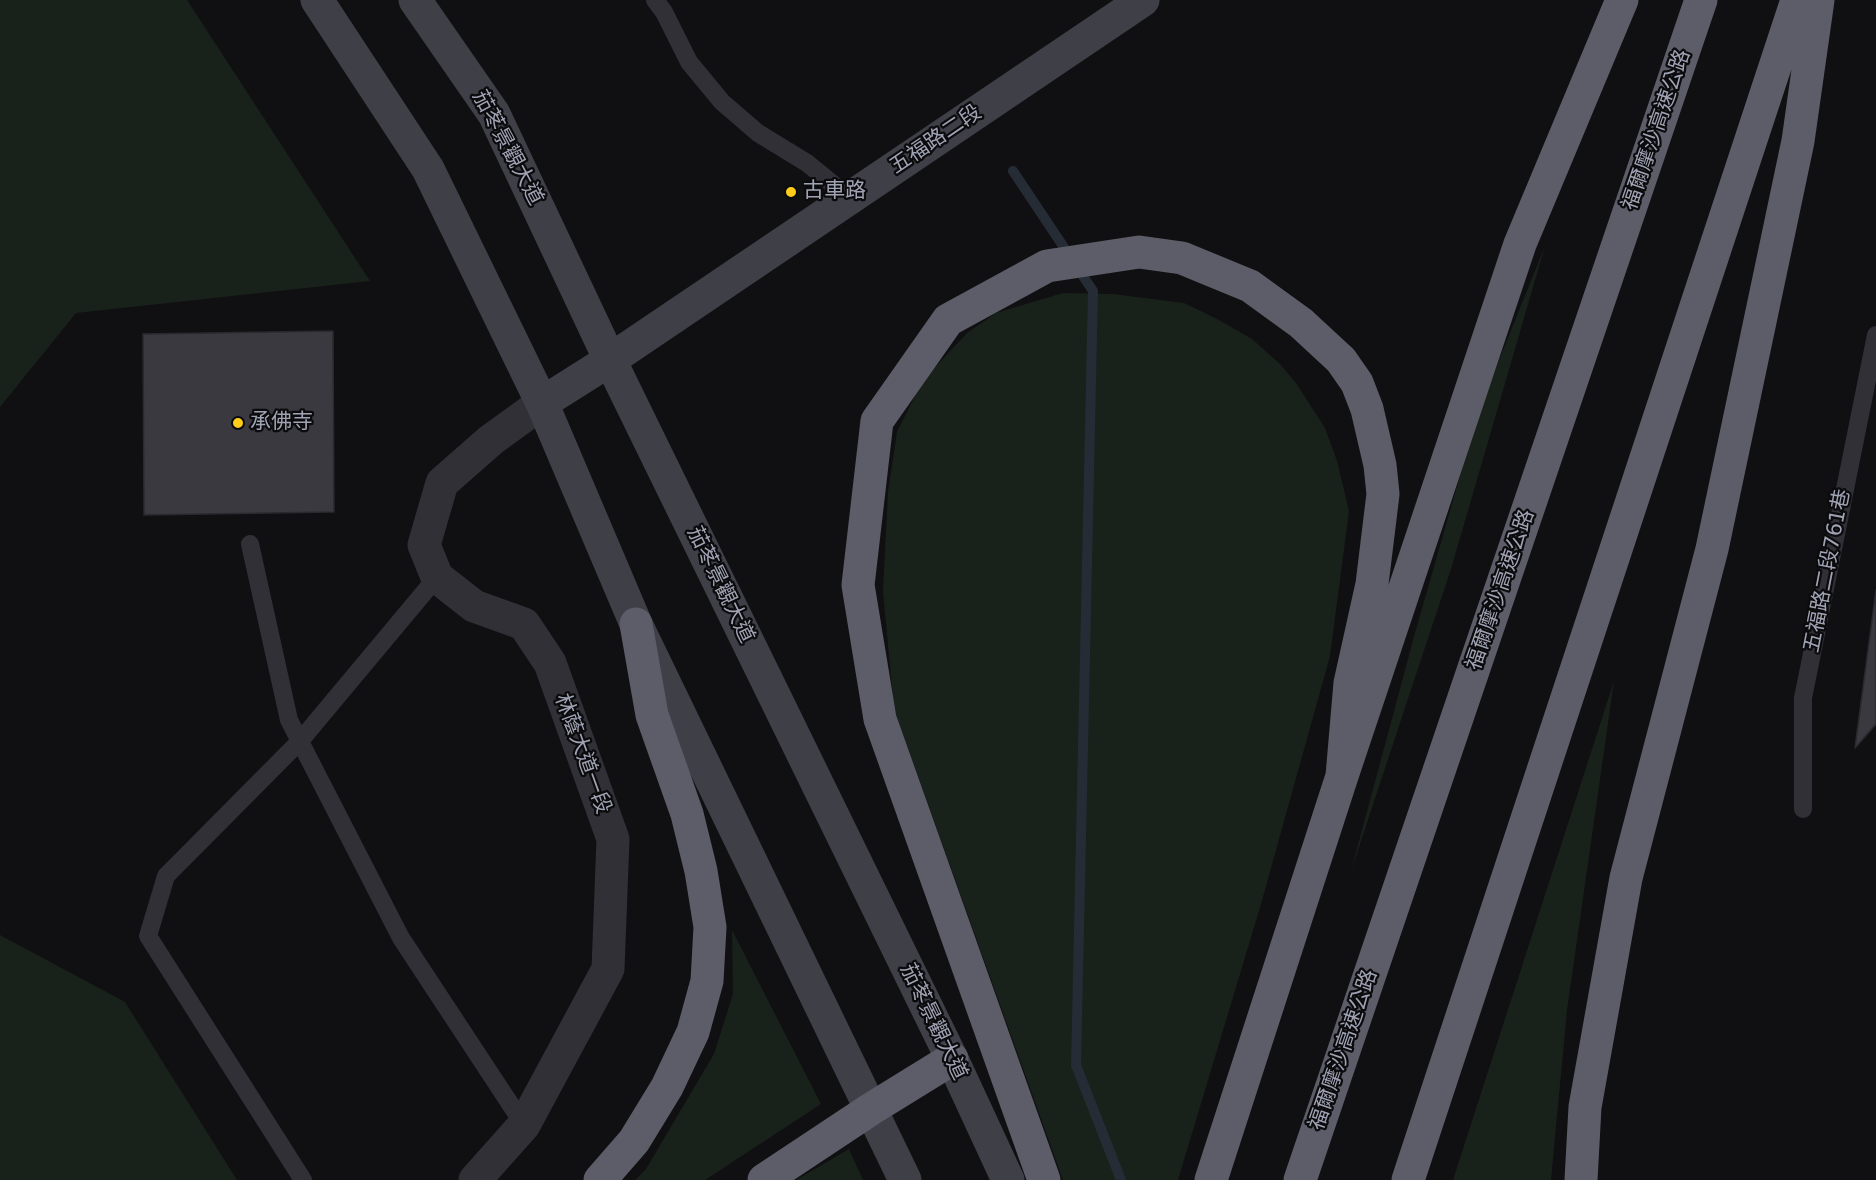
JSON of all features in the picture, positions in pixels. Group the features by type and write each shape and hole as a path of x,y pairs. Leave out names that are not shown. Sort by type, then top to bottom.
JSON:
{"highway":[{"path":"1210,1180 1520,244 1622,0"},
{"name":"福爾摩沙高速公路","path":"1300,1180 1701,0"},
{"path":"1408,1180 1797,0"},
{"path":"1581,1180 1585,1107 1626,878 1713,549 1798,141 1818,0"},
{"path":"1044,1180 879,719 858,585 877,422 948,321 1047,266 1139,252 1182,258 1250,286 1279,306 1322,341 1341,360 1357,383 1375,435 1383,494 1372,584 1350,683 1342,776"},
{"path":"600,1180 633,1141 666,1087 693,1032 707,981 710,927 701,871 687,814 652,716 636,624"},
{"path":"764,1180 952,1059"}],"main road":[{"path":"317,0 428,169 542,403 636,624 905,1180"},
{"name":"茄苳景觀大道","path":"415,0 494,114 610,360 952,1059 1008,1180"},
{"name":"五福路二段","path":"542,403 610,360 1143,0"}],"street":[{"name":"林蔭大道一段","path":"476,1180 524,1125 608,969 613,839 550,663 524,624 474,606 437,577 424,545 442,483 491,440 542,403"}],"lane":[{"path":"655,0 664,12 689,62 722,102 758,134 807,163 850,198"},
{"name":"五福路二段761巷","path":"1803,809 1803,698 1876,335"},
{"path":"250,544 289,720 401,938 524,1125"},
{"path":"303,1180 148,936 166,876 300,741 437,577"}],"shaded area":[{"path":"0,0 187,0 370,281 76,313 0,407"},
{"path":"1545,246 1451,569 1351,871 1470,441 1499,360"},
{"path":"1063,293 1113,294 1184,303 1252,339 1280,364 1296,383 1325,428 1337,461 1349,511 1330,656 1261,904 1178,1180 1063,1180 894,709 883,591 888,492 897,432 923,380 967,333 996,313"},
{"path":"1614,681 1567,1010 1551,1180 1453,1180"},
{"path":"732,930 821,1104 705,1180 635,1180 646,1169 714,1054 733,994"},
{"path":"0,935 125,1002 237,1180 0,1180"},
{"path":"849,1149 863,1180 796,1180"}],"building":[{"name":"承佛寺","path":"333,331 334,512 144,515 143,334"},
{"path":"1876,590 1876,724 1855,748"}],"waterway":[{"path":"1013,171 1093,291 1076,1065 1121,1180"}],"place":[{"name":"古車路","path":"791,192"},
{"name":"承佛寺","path":"238,423"}]}
